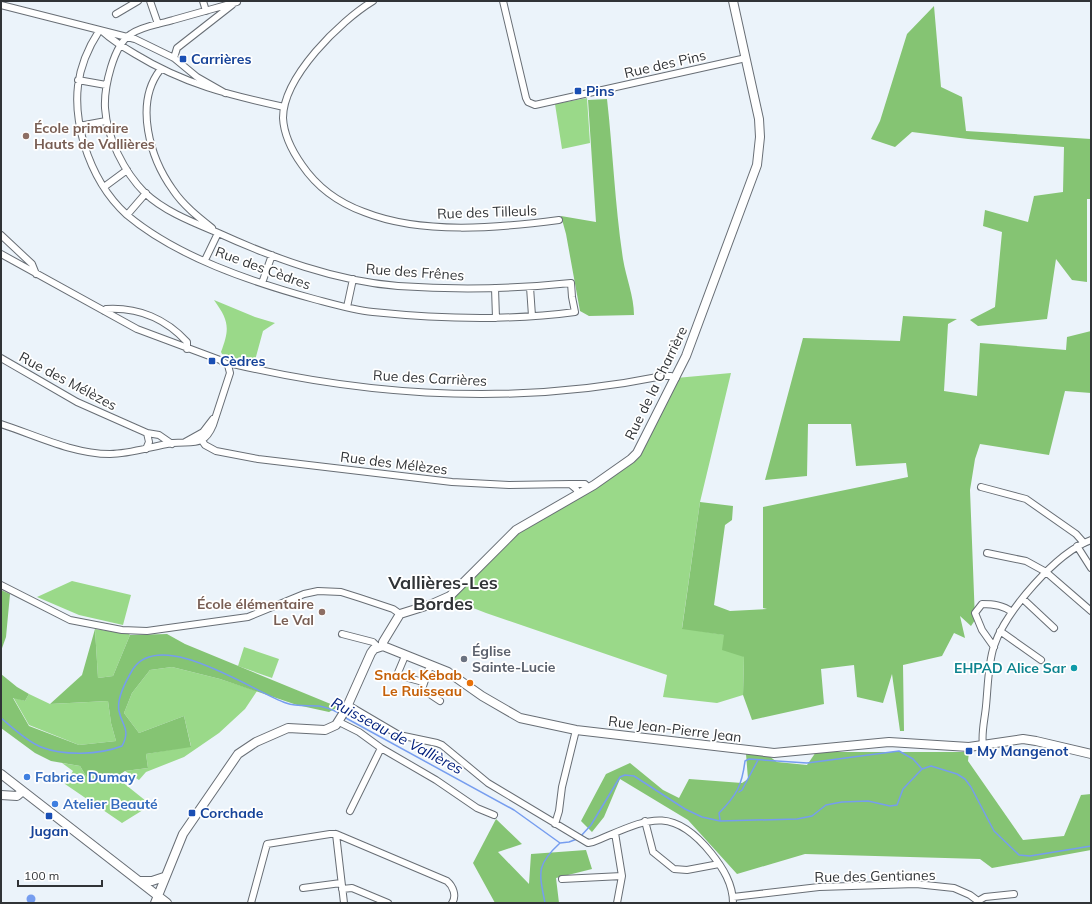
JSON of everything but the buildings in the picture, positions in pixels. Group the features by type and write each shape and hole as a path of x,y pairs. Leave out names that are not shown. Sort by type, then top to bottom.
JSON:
{"main road":[{"name":"Rue de la Charrière","path":"400,614 432,604 450,596 516,530 589,488 631,459 637,453 676,378 697,329 757,165 760,137 759,120 732,1"},
{"path":"156,899 177,846 187,827 242,751 256,742 288,728 325,730 339,721 374,649 380,646 383,642 400,614"},
{"name":"Rue Jean-Pierre Jean","path":"380,646 448,672 482,696 520,718 576,730 703,746 774,753 889,742 969,748 1030,740 1091,754"},
{"path":"1,774 141,881 156,899 167,903"},
{"path":"1,794 8,791 14,784"},
{"path":"1,794 17,796 23,791"},
{"path":"141,881 152,882 164,877"}],"street":[{"path":"116,14 138,1"},
{"path":"150,1 158,24"},
{"path":"203,1 206,11"},
{"path":"128,36 142,29 237,1"},
{"path":"174,58 177,48 237,1"},
{"name":"Rue des Tilleuls","path":"373,1 340,26 313,56 291,88 284,107 283,118 288,142 310,177 326,192 344,203 364,212 408,223 452,227 505,226 559,220"},
{"name":"Rue des Pins","path":"503,1 526,98 528,102 535,105 746,58"},
{"path":"1,5 100,31 128,36 174,58 192,73 225,93"},
{"path":"216,8 219,9 219,14"},
{"path":"100,31 160,70 186,81 225,93 284,107"},
{"name":"Rue des Cèdres","path":"100,31 84,60 78,80 76,110 79,126 92,166 104,187 127,215 171,245 262,284 371,312 447,318 496,318 576,312 572,298 571,283"},
{"name":"Rue des Frênes","path":"128,36 113,62 106,85 106,120 112,140 127,170 146,193 161,205 218,233 272,255 312,269 353,279 397,286 495,288 530,287 571,283"},
{"name":"Rue des Frênes","path":"160,70 149,89 146,111 152,146 163,174 173,191 190,210 218,233"},
{"path":"186,81 192,73"},
{"path":"78,80 106,85"},
{"path":"79,126 106,120"},
{"path":"104,187 127,170"},
{"path":"127,215 146,193"},
{"path":"183,217 190,213 190,210"},
{"path":"204,260 218,233"},
{"name":"Rue des Carrières","path":"1,235 32,264 36,274"},
{"name":"Rue des Carrières","path":"1,254 137,329 220,360 228,365 233,364 289,376 350,386 445,392 557,392 598,388 667,376 676,378"},
{"path":"262,284 272,255"},
{"path":"347,307 353,279"},
{"path":"530,287 532,316"},
{"path":"495,288 496,318"},
{"path":"104,311 106,309 127,309 144,313 159,319 187,342 187,348"},
{"name":"Rue des Mélèzes","path":"1,358 77,402 147,433 159,435 172,444"},
{"path":"1,424 70,447 92,452 116,454 183,442 210,432 230,373 228,365"},
{"path":"146,449 149,442 147,433"},
{"name":"Rue des Mélèzes","path":"147,433 159,446"},
{"name":"Rue des Mélèzes","path":"202,436 216,451 258,459 452,482 509,485 585,484 589,488"},
{"path":"570,484 579,494"},
{"path":"981,487 1026,499 1076,534 1084,543"},
{"path":"983,746 990,663 1000,631 1012,612 1046,572 1061,557 1091,540"},
{"path":"1078,546 1091,568"},
{"path":"987,553 1026,561 1046,572 1091,611"},
{"path":"1,585 70,620 122,630 147,631 248,617 304,594 318,591 341,592 393,608 400,614"},
{"path":"1023,599 1054,628"},
{"path":"994,647 982,630 975,613 977,609 982,604 994,604 1006,607 1012,612"},
{"path":"1000,631 1041,660"},
{"path":"342,634 373,642 380,646"},
{"path":"404,656 396,675 423,682"},
{"path":"430,666 423,682 423,690 440,701"},
{"path":"347,707 399,735 442,745 483,780 582,840 593,842 645,821 662,820 682,826 698,838 719,864 728,878 733,900"},
{"path":"339,721 359,732 381,748 436,780 477,808 494,815"},
{"path":"555,824 559,811 562,787 576,730"},
{"path":"350,811 381,748"},
{"path":"645,821 653,852 674,869 687,870 719,864"},
{"path":"615,833 622,876 617,903"},
{"path":"336,834 344,903"},
{"path":"251,903 267,844 277,841 336,834 447,881 451,885 454,897 452,903"},
{"path":"562,879 622,876"},
{"name":"Rue des Gentianes","path":"733,900 819,887 916,884 954,888 970,895 979,902 985,897 1014,894"},
{"path":"302,888 342,886 352,888 388,903"}],"green space":[{"path":"934,6 941,87 962,97 966,131 1091,139 1091,199 1087,199 1087,282 1072,280 1056,259 1047,319 978,326 970,320 995,307 1002,232 983,226 985,210 1028,222 1034,196 1063,192 1064,147 968,139 912,132 895,147 871,139 880,121 907,34"},
{"path":"587,98 590,143 562,149 555,104"},
{"path":"607,99 620,239 624,266 633,301 634,315 589,316 580,311 566,234 561,216 596,222 588,100"},
{"path":"214,300 255,317 275,323 263,331 254,364 222,354 221,352 227,331 223,314"},
{"path":"903,316 957,319 948,324 944,391 977,396 980,343 1066,350 1067,337 1091,331 1091,393 1065,391 1049,455 980,444 975,459 970,490 975,620 971,626 960,616 965,638 954,633 942,656 903,665 904,731 900,731 892,674 883,703 857,697 854,665 821,669 824,704 752,720 743,695 744,657 722,650 724,635 682,629 700,502 733,506 732,520 725,525 714,605 730,611 767,609 763,608 763,507 908,477 906,463 856,466 851,424 808,424 807,476 765,480 803,338 900,341"},
{"path":"731,373 700,502 682,628 725,635 744,657 743,695 717,703 663,697 667,675 486,613 450,599 508,537 631,459 676,378"},
{"path":"72,581 131,595 123,625 79,615 37,597"},
{"path":"1,590 10,594 6,637 1,651"},
{"path":"95,629 130,635 113,676 98,678"},
{"path":"95,629 98,678 113,676 130,635 167,634 185,644 338,707 329,712 297,705 220,679 172,667 150,670 132,693 124,713 139,733 184,716 191,747 146,754 148,768 125,771 116,777 86,776 80,766 51,761 35,753 1,728 1,674 17,687 29,694 25,701 13,698 29,726 79,745 116,741 111,723 108,701 50,704 82,675"},
{"path":"244,647 279,659 272,678 238,666"},
{"path":"172,667 220,679 257,691 245,709 219,733 184,757 146,772 139,780 125,771 148,768 146,754 191,746 184,716 139,733 124,713 132,693 150,670"},
{"path":"29,694 50,704 108,701 111,723 116,741 79,745 29,725 13,697 25,701"},
{"path":"816,752 969,752 968,761 1023,840 1064,836 1081,795 1091,794 1091,850 992,868 980,859 805,854 737,874 688,820 620,779 604,817 592,832 581,821 606,774 630,763 663,790 679,798 689,779 742,783 748,779 746,754 769,756 777,762 807,765"},
{"path":"62,763 80,766 86,776 116,777 151,805 122,823 65,784 73,771"},
{"path":"496,819 522,844 498,852 529,884 531,854 586,850 592,869 556,878 559,903 495,903 473,863"}],"water":[{"path":"29,895 33,895 35,899 33,903 29,903 27,901 27,897"}],"waterway":[{"name":"Ruisseau de Vallières","path":"1,718 30,741 50,750 71,753 92,753 122,746 125,740 126,731 118,706 125,683 133,669 146,658 164,655 185,658 208,666 286,703 322,706 339,713"},
{"name":"Ruisseau de Vallières","path":"344,717 514,810 560,843 577,839"},
{"name":"Ruisseau de Vallières","path":"720,820 719,813 738,789 745,761 749,759 807,763 899,751 913,759 922,769"},
{"name":"Ruisseau de Vallières","path":"739,792 742,790 758,760"},
{"name":"Ruisseau de Vallières","path":"580,837 591,825 620,777 625,775 634,776 685,809 702,817 720,821 797,819 812,816 826,805 842,802 868,801 890,806 897,805 903,789 922,769 931,766 957,774 965,779 971,787 994,831 1019,855 1030,856 1091,846"},
{"path":"545,903 541,884 541,870 547,857 560,843"}],"place":[{"name":"Carrières","path":"183,59"},
{"name":"Pins","path":"578,91"},
{"name":"École primaire Hauts de Vallières","path":"26,136"},
{"name":"Cèdres","path":"212,361"},
{"name":"École élémentaire Le Val","path":"322,612"},
{"name":"Église Sainte-Lucie","path":"464,659"},
{"name":"EHPAD Alice Sar","path":"1074,668"},
{"name":"Snack Kebab Le Ruisseau","path":"470,683"},
{"name":"My Mangenot","path":"969,751"},
{"name":"Fabrice Dumay","path":"27,777"},
{"name":"Atelier Beauté","path":"55,804"},
{"name":"Corchade","path":"192,813"},
{"name":"Jugan","path":"49,816"}],"district":[{"name":"Vallières-Les Bordes","path":"443,593"}]}
